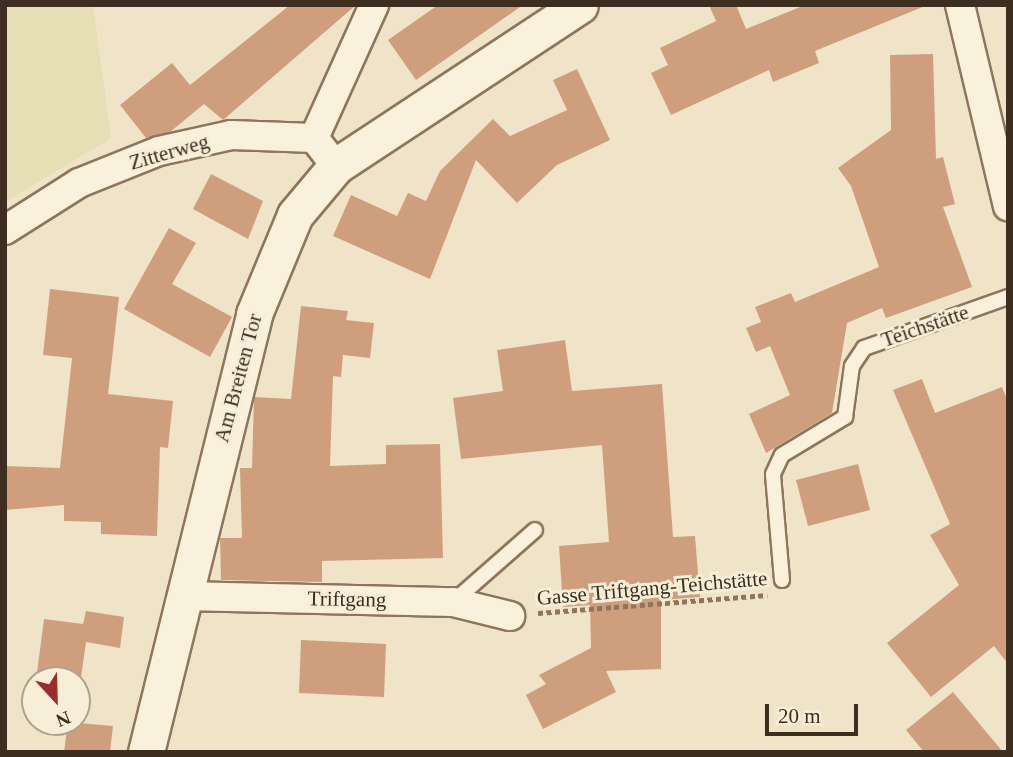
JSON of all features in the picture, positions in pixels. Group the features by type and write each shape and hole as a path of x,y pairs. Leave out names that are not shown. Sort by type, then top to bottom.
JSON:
{"street":[{"path":"336,166 314,138 374,5"},
{"name":"Am Breiten Tor","path":"146,752 254,314 295,215 336,166 580,5"},
{"path":"960,5 1006,192"},
{"name":"Zitterweg","path":"5,230 79,183 159,150 231,135 314,138"},
{"name":"Triftgang","path":"183,596 453,602 510,616"}],"lane":[{"name":"Teichstätte","path":"782,580 774,474 782,455 845,417 852,366 864,348 1008,297"},
{"path":"453,602 535,530"}],"path":[{"name":"Gasse Triftgang-Teichstätte","path":"510,616 784,594 782,580"}],"shaded area":[{"path":"5,5 93,5 111,138 5,202"}],"building":[{"path":"290,5 356,5 223,120 204,104 170,132 146,138 120,105 172,63 190,85"},
{"path":"438,5 523,5 416,80 388,40"},
{"path":"709,5 736,5 746,29 805,5 925,6 815,51 819,63 773,82 769,70 671,115 651,73 668,65 660,48 716,21"},
{"path":"933,54 936,159 943,157 955,204 943,207 972,287 886,318 882,308 847,323 832,413 766,453 749,414 790,395 770,346 756,352 746,328 761,322 755,307 791,293 795,302 879,267 851,186 838,168 891,130 890,55"},
{"path":"577,69 610,140 557,165 517,203 476,160 430,279 333,236 351,195 397,216 408,193 426,201 440,171 493,119 510,136 567,110 553,80"},
{"path":"211,174 263,201 248,239 193,209"},
{"path":"169,228 196,243 172,284 232,317 210,357 124,309"},
{"path":"50,289 119,297 108,394 173,401 168,448 160,447 157,536 101,534 101,522 64,521 64,505 5,510 5,466 60,468 72,358 43,355"},
{"path":"301,306 348,311 346,320 374,323 370,358 343,355 341,377 333,376 330,466 386,464 386,445 440,444 443,558 322,561 322,582 221,580 220,538 242,538 240,468 252,468 254,397 291,399"},
{"path":"565,340 572,391 662,384 673,537 695,536 700,597 661,600 661,669 606,671 616,692 543,729 526,695 546,684 539,675 591,648 590,605 563,607 559,546 609,542 602,445 461,459 453,398 503,391 497,350"},
{"path":"922,379 935,413 1002,387 1008,402 1008,664 994,646 931,697 887,643 959,585 930,535 950,524 893,390"},
{"path":"858,464 870,510 808,526 796,480"},
{"path":"86,611 124,617 120,648 86,642 83,666 38,666 44,619 83,624"},
{"path":"301,640 386,644 384,697 299,693"},
{"path":"953,692 1003,752 924,752 906,730"},
{"path":"91,724 113,726 110,752 64,752 66,736 91,736"}]}
